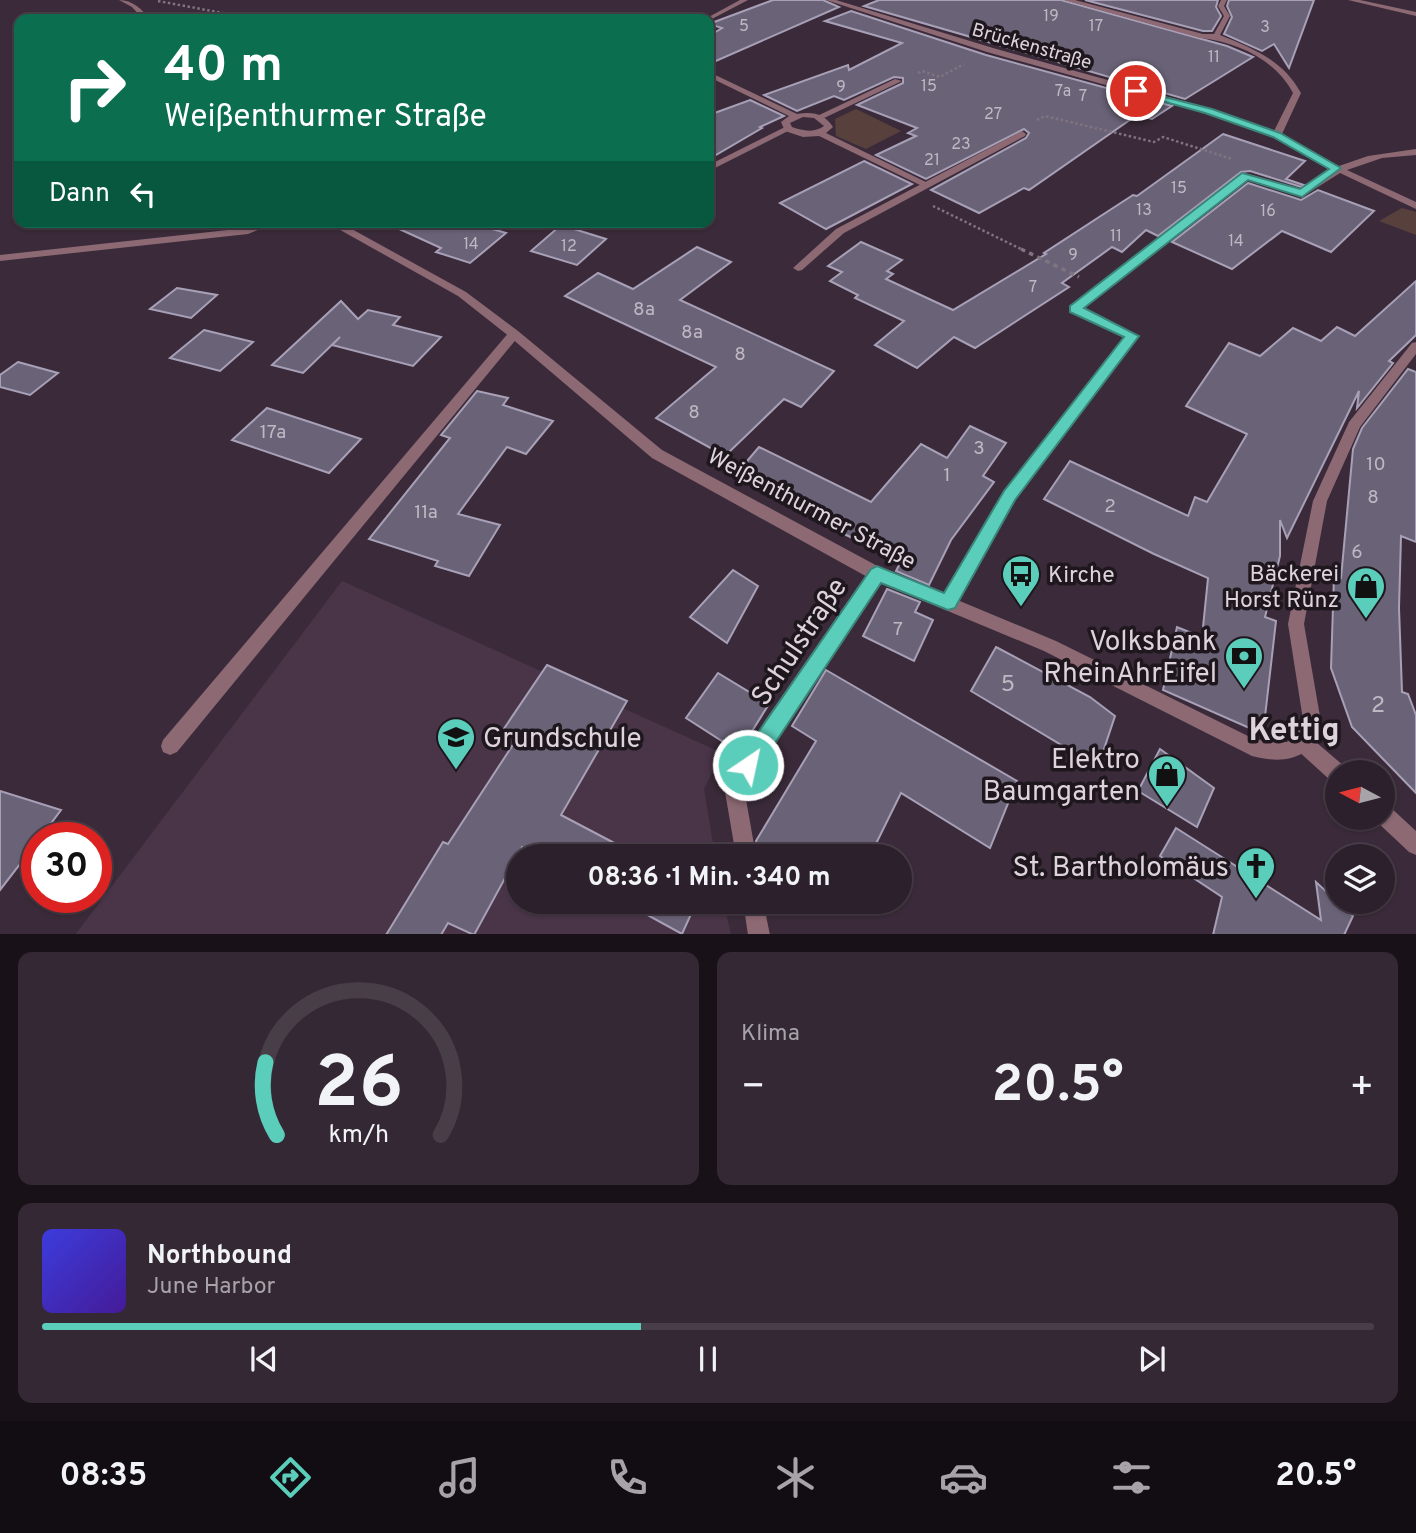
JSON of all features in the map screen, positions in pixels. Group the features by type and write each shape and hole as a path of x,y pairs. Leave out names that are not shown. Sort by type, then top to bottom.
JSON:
{"street":[{"path":"122,0 142,14"},
{"path":"714,16 745,0"},
{"name":"Brückenstraße","path":"830,0 990,50 1209,111 1276,135 1336,168 1416,206"},
{"path":"1067,0 1183,33 1216,36 1265,57 1290,76 1297,93 1276,135"},
{"path":"1216,36 1227,16 1221,6 1224,0"},
{"path":"1351,0 1416,14"},
{"path":"714,76 796,116 819,117 898,81"},
{"path":"788,129 785,122 796,116"},
{"path":"819,117 829,127 820,133"},
{"path":"714,166 788,129 803,134 820,133 925,184"},
{"path":"798,268 840,231 1022,134"},
{"path":"948,602 1010,496 1132,336 1075,309 1246,176 1302,194 1336,168 1367,158 1416,152"},
{"path":"0,258 256,228"},
{"name":"Weißenthurmer Straße","path":"346,228 462,294 657,454 877,574 1051,646 1252,747 1276,753 1288,752 1303,743"},
{"path":"170,746 514,334"},
{"path":"1325,762 1303,743 1313,728 1296,624 1320,501 1354,425 1416,346"},
{"name":"Schulstraße","path":"744,844 734,786 877,574"},
{"path":"1395,825 1416,845"},
{"path":"755,914 759,934"}],"path":[{"path":"152,0 228,14"},
{"path":"898,81 922,71 940,76 990,50"},
{"path":"1022,134 1023,128 1045,116 1154,142 1163,137 1249,165 1246,176"},
{"path":"907,194 1102,288"}],"shaded area":[{"path":"856,109 901,131 866,149 836,136 835,119"},
{"path":"1402,208 1416,212 1416,235 1379,221"},
{"name":"Grundschule","path":"342,581 722,753 704,789 713,844 506,844 506,914 726,914 731,934 76,934 92,913 112,913 112,886"}],"building":[{"path":"773,0 823,0 839,7 714,62 714,33 722,28 714,26 714,22"},
{"path":"879,0 1061,0 1227,46 1253,57 1185,99 864,6"},
{"path":"1085,0 1218,0 1216,7 1221,16 1212,31 1203,31"},
{"path":"1229,0 1314,0 1289,68 1274,44 1262,51 1224,34 1232,17 1227,6"},
{"path":"851,11 986,55 1172,106 1152,119 1137,115 1029,190 1024,188 979,213 931,190 1026,138 1029,133 1024,129 926,179 876,155 916,136 908,133 917,128 857,105 903,83 903,78 894,77 844,100 834,96 797,111 764,95 848,65 849,70 902,43 825,21"},
{"path":"750,100 784,116 760,127 762,128 714,156 714,113"},
{"path":"1223,134 1305,161 1286,179 1304,185 1301,187 1250,171 1241,172 1158,236 1146,230 1122,252 1112,247 1062,283 1069,287 975,348 954,337 917,368 875,345 904,321 855,298 858,295 830,281 842,272 828,266 861,242 902,260 887,271 893,274 886,279 953,310 1046,254 1044,253 1133,195 1137,196"},
{"path":"864,161 912,184 826,229 780,203"},
{"path":"1248,183 1301,200 1318,190 1374,211 1331,252 1282,231 1232,269 1172,242"},
{"path":"397,228 489,228 506,233 470,263 436,252 441,248"},
{"path":"558,228 571,228 606,239 577,265 531,251"},
{"path":"697,247 731,262 680,300 834,371 801,407 784,399 725,456 656,418 716,367 565,296 598,273 633,289"},
{"path":"1416,281 1416,335 1389,361 1393,363 1357,408 1359,391 1287,538 1280,520 1280,556 1265,617 1276,621 1263,734 1163,690 1177,627 1202,637 1208,578 1044,499 1070,461 1188,516 1195,497 1207,502 1247,434 1186,406 1229,343 1260,356 1293,328 1321,341 1337,327 1355,336"},
{"path":"177,288 217,295 191,318 150,309"},
{"path":"341,301 358,319 368,310 400,317 393,325 441,337 413,366 332,345 340,337 303,373 272,365"},
{"path":"204,330 253,342 220,371 170,358"},
{"path":"18,362 58,373 30,395 0,387 0,375"},
{"path":"1408,369 1416,372 1416,542 1401,536 1399,608 1402,692 1408,694 1416,715 1416,793 1395,771 1395,760 1384,760 1352,727 1331,668 1334,576 1341,578 1353,449 1362,428"},
{"path":"477,391 508,398 503,405 553,421 526,454 507,447 458,514 500,525 469,576 435,566 438,561 369,539 450,438 441,435"},
{"path":"267,408 361,439 329,473 232,440"},
{"path":"970,426 1006,443 983,476 994,482 951,540 929,585 896,571 901,561 842,533 845,529 736,474 759,447 871,502 921,444 947,458"},
{"path":"733,570 758,586 727,643 690,617"},
{"path":"887,589 920,602 915,612 933,620 914,661 863,636"},
{"path":"996,647 1090,697 1115,716 1098,767 971,691"},
{"path":"547,665 627,701 561,815 616,844 506,844 506,876 475,934 448,923 442,934 387,934 443,842 448,844 518,737 503,730"},
{"path":"826,670 1017,781 990,848 901,793 876,844 757,844 756,841 816,741 792,726"},
{"path":"718,673 769,704 739,752 686,718"},
{"path":"1160,749 1214,788 1197,827 1138,791"},
{"path":"0,791 61,810 52,822 21,822 21,863 0,890"},
{"name":"St. Bartholomäus","path":"1176,828 1321,920 1316,882 1325,890 1325,914 1353,916 1344,934 1213,934 1222,897 1160,856"},
{"path":"646,914 691,914 682,934"}],"place":[{"name":"Kirche","path":"1021,608"},
{"name":"Bäckerei Horst Rünz","path":"1366,620"},
{"name":"Volksbank RheinAhrEifel","path":"1244,690"},
{"name":"Grundschule","path":"456,771"},
{"name":"Elektro Baumgarten","path":"1167,808"},
{"name":"St. Bartholomäus","path":"1256,900"}],"district":[{"name":"Kettig","path":"1294,729"}],"route":[{"path":"748,765 877,574 948,602 1010,496 1132,336 1075,309 1246,176 1302,194 1336,168 1276,135 1209,111 1136,91"}]}
